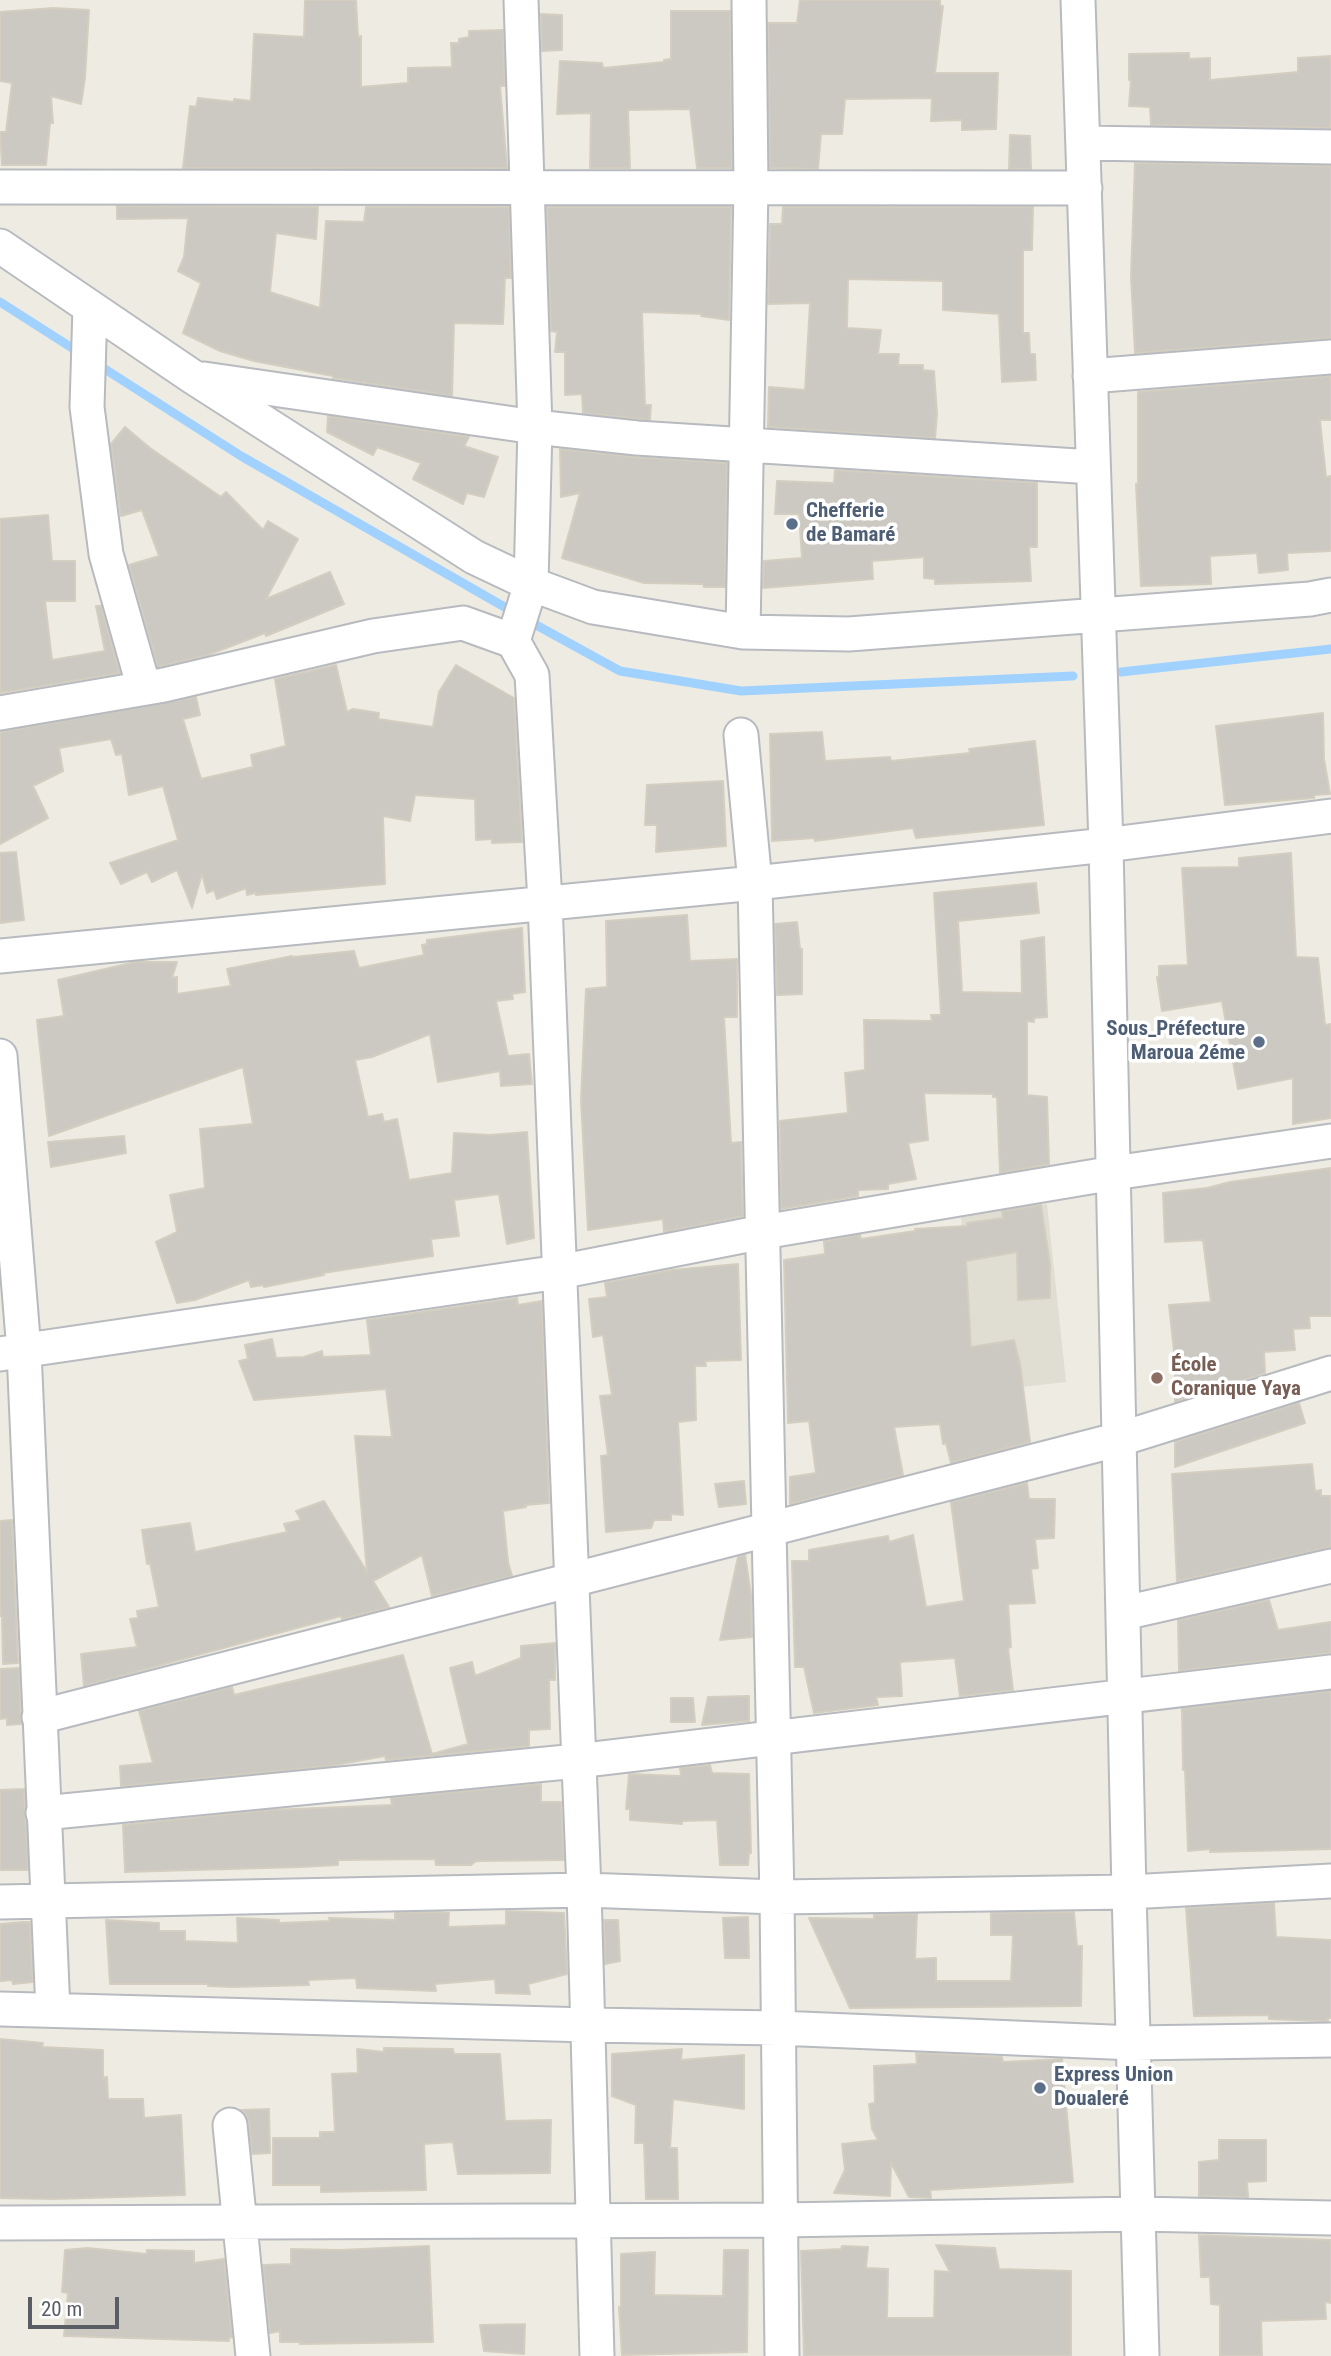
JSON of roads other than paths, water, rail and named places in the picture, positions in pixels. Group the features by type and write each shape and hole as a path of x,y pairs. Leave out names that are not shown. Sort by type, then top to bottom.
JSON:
{"street":[{"path":"513,642 531,584 535,428 521,0"},
{"path":"743,632 751,186 749,0"},
{"path":"1077,0 1106,845 1142,2356"},
{"path":"1084,143 1331,147"},
{"path":"0,187 1085,188"},
{"path":"0,246 194,377 474,557 531,584 593,607 743,632 849,634 1331,595"},
{"path":"90,307 87,407 106,554 144,688"},
{"path":"1090,376 1331,358"},
{"path":"194,377 535,428 637,438 1093,467"},
{"path":"0,713 144,688 373,636 463,623 513,642 532,676 545,902 584,1889 597,2356"},
{"path":"741,735 755,883 777,1897 782,2356"},
{"path":"0,956 755,883 1106,845 1331,816"},
{"path":"0,1056 12,1352 39,1717 53,2010"},
{"path":"12,1352 559,1272 763,1232 1114,1173 1331,1141"},
{"path":"39,1717 1120,1439 1331,1373"},
{"path":"1124,1613 1331,1566"},
{"path":"43,1813 578,1761 1331,1672"},
{"path":"0,1902 584,1889 777,1897 1129,1892 1331,1881"},
{"path":"0,2009 778,2028 1134,2043 1331,2040"},
{"path":"230,2125 253,2356"},
{"path":"0,2223 781,2220 1138,2214 1331,2218"}],"waterway":[{"path":"0,302 80,353"},
{"path":"97,364 241,456 515,613"},
{"path":"527,620 620,671 741,691 1073,676"},
{"path":"1121,672 1331,649"}],"place":[{"name":"Chefferie de Bamaré","path":"792,524"},
{"name":"Sous_Préfecture Maroua 2éme","path":"1259,1042"},
{"name":"École Coranique Yaya","path":"1157,1378"},
{"name":"Express Union Doualeré","path":"1040,2088"}]}
